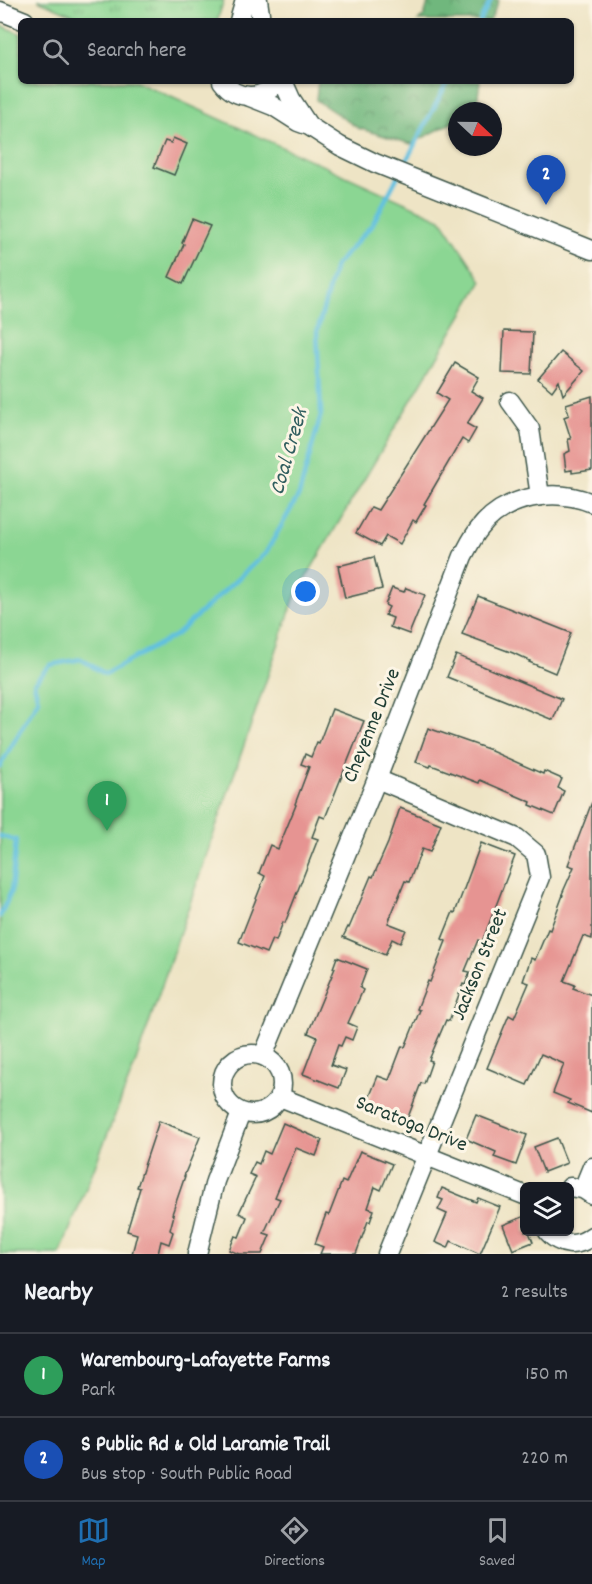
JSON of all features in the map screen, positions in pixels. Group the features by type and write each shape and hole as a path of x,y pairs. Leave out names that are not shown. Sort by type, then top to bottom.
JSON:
{"street":[{"path":"240,18 245,0"},
{"path":"258,0 261,18"},
{"path":"0,11 18,18"},
{"path":"223,84 237,94 273,106 298,123 309,126 340,146 375,163 592,250"},
{"path":"250,97 263,94 275,84"},
{"path":"284,84 291,99 309,126"},
{"path":"510,401 530,429 540,496"},
{"name":"Cheyenne Drive","path":"263,1056 377,779 463,556 480,527 498,511 513,503 540,496 563,494 592,502"},
{"name":"Jackson Street","path":"377,779 517,838 536,854 540,877 387,1254"},
{"path":"246,1054 263,1056 270,1060 280,1073 282,1081 280,1097 267,1111 259,1114 241,1113 228,1103 224,1095 222,1086 225,1070 238,1057 246,1054"},
{"name":"Saratoga Drive","path":"280,1097 520,1193"},
{"path":"196,1254 215,1181 241,1113"},
{"path":"582,1190 592,1167"},
{"path":"555,1243 578,1244 592,1236"}],"green space":[{"path":"38,0 224,0 218,18 80,18"},
{"path":"429,0 499,0 491,18 422,18"},
{"path":"0,25 18,33 18,84 143,84 441,219 482,281 295,596 134,1067 60,1254 0,1254"},
{"path":"318,84 480,84 477,102 448,102 448,125 411,144 358,128 316,100"}],"building":[{"path":"173,138 187,144 174,175 154,167 165,141 171,143"},
{"path":"192,219 210,226 183,284 169,277"},
{"path":"504,331 533,332 531,374 502,373"},
{"path":"561,352 584,371 563,395 559,381 552,391 538,379"},
{"path":"455,363 479,377 471,391 483,398 467,424 476,429 468,443 462,439 416,522 413,520 400,544 386,536 380,546 356,533 371,507 378,510 448,400 437,393"},
{"path":"592,396 592,470 572,473 572,470 566,471 564,454 570,451 568,439 571,439 564,417 569,415 566,404"},
{"path":"374,557 382,589 345,598 338,566"},
{"path":"392,588 404,592 406,588 425,595 409,634 390,627 393,618 385,615 389,607 385,605"},
{"path":"478,596 571,633 555,673 513,653 462,634"},
{"path":"456,655 562,699 553,720 447,677"},
{"path":"332,709 364,721 325,818 320,816 312,837 318,839 285,923 283,922 276,941 272,939 266,953 239,942 265,876 259,873 270,845 278,849 296,805 309,767 301,764 305,754 311,757 317,742 319,743"},
{"path":"428,728 491,750 543,774 544,771 562,779 558,788 564,791 554,815 530,805 531,802 480,780 479,783 431,765 430,767 416,762"},
{"path":"592,802 592,939 583,936 564,981 575,985 573,988 592,995 592,1113 568,1103 570,1100 553,1093 564,1064 541,1054 527,1085 487,1068 509,1015 514,1018 529,983 523,981 531,958 535,960 548,929 550,930 574,867 568,865"},
{"path":"400,808 441,824 430,852 422,849 409,882 405,881 388,923 406,930 400,943 392,939 385,955 343,937 371,876 373,877"},
{"path":"481,843 515,856 482,942 478,940 465,971 470,972 449,1021 446,1020 429,1060 432,1061 424,1084 421,1083 407,1120 367,1103 378,1076 389,1080 402,1046 405,1047 420,1010 417,1009 446,941 442,939 453,912 455,913"},
{"path":"337,957 367,969 360,988 363,990 348,1023 357,1027 352,1040 345,1037 341,1046 338,1045 331,1065 346,1070 339,1088 303,1074 317,1037 308,1033 335,968 333,968"},
{"path":"476,1115 527,1135 516,1165 494,1157 496,1152 466,1139"},
{"path":"159,1121 200,1137 172,1214 174,1215 170,1230 173,1232 169,1244 161,1241 158,1254 132,1254 137,1234 127,1231 140,1188 137,1187"},
{"path":"283,1123 322,1140 316,1156 296,1148 275,1197 280,1199 264,1233 270,1235 262,1254 239,1254 229,1250 235,1236 239,1237 247,1217 239,1213 256,1177 249,1174 255,1162 259,1164 264,1151 270,1154"},
{"path":"557,1138 567,1163 544,1172 534,1147"},
{"path":"360,1151 392,1164 381,1190 375,1187 368,1208 374,1210 370,1222 368,1221 356,1254 320,1254 323,1247 315,1244 326,1214 329,1215 342,1181 346,1183"},
{"path":"442,1188 476,1202 478,1198 500,1207 480,1254 451,1241 448,1248 435,1242 447,1214 438,1210 443,1200 438,1198"},
{"path":"520,1218 520,1236 531,1236 533,1242 513,1250 503,1225"}],"waterway":[{"name":"Coal Creek","path":"482,18 491,0"},
{"name":"Coal Creek","path":"402,169 446,84"},
{"name":"Coal Creek","path":"0,766 38,700 34,683 50,665 81,659 105,674 176,635 265,554 299,495 321,414 317,332 335,266 372,225 398,176"},
{"name":"Coal Creek","path":"0,836 16,840 11,892 0,916"}],"place":[{"name":"S Public Rd & Old Laramie Trail","path":"546,205"},
{"name":"Warembourg-Lafayette Farms","path":"107,831"}]}
